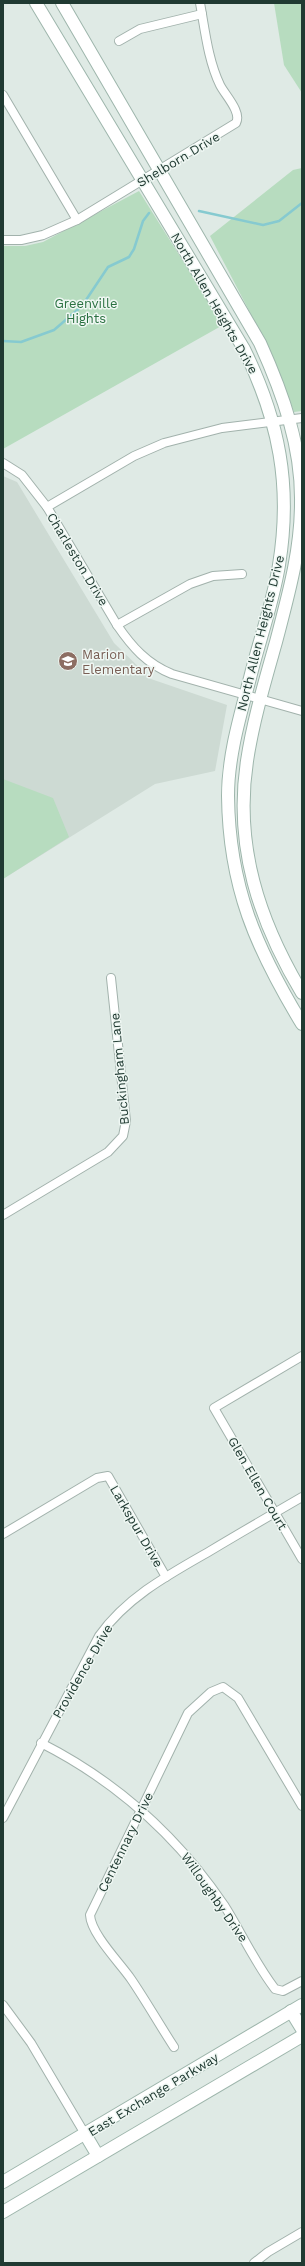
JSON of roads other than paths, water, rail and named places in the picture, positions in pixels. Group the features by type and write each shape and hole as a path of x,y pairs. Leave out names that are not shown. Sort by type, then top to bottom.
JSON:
{"main road":[{"name":"North Allen Heights Drive","path":"36,3 88,91 144,180 244,349 261,385 273,422 282,467 285,504 283,534 279,567 245,696 231,761 228,794 230,836 235,873 245,910 257,942 273,976 302,1024"},
{"name":"North Allen Heights Drive","path":"62,3 260,344 277,379 290,420 299,464 301,502 300,536 294,571 252,732 243,794 245,834 250,869 258,904 272,936 302,993"},
{"name":"East Exchange Parkway","path":"3,2182 302,2005"},
{"path":"291,2011 302,2029"},
{"name":"East Exchange Parkway","path":"3,2212 302,2036"},
{"path":"85,2134 98,2156"}],"street":[{"name":"Shelborn Drive","path":"3,240 21,240 43,235 77,220 233,126 237,120 237,113 220,84 212,63 200,3"},
{"path":"119,41 140,29 202,14"},
{"path":"3,95 77,220"},
{"name":"Charleston Drive","path":"302,418 222,428 164,443 134,456 46,507 130,644 157,668 245,696 302,711"},
{"path":"3,463 22,475 46,507"},
{"path":"117,625 190,584 213,576 242,574"},
{"name":"Buckingham Lane","path":"3,1215 108,1152 123,1136 126,1121 111,978"},
{"name":"Glen Ellen Court","path":"302,1356 214,1408 302,1559"},
{"name":"Larkspur Drive","path":"3,1534 97,1478 108,1476 166,1577"},
{"name":"Providence Drive","path":"3,1818 41,1743 99,1636 112,1618 130,1601 166,1577 302,1496"},
{"name":"Centennary Drive","path":"174,2047 132,1980 90,1922 90,1915 188,1713 211,1692 223,1687 238,1698 302,1806"},
{"name":"Willoughby Drive","path":"41,1743 73,1759 95,1774 141,1810 186,1854 224,1906 272,1986 280,1992 302,1981"},
{"path":"3,1797 11,1801"},
{"path":"3,2005 30,2044 85,2134"},
{"path":"254,2263 268,2252 302,2232"}],"waterway":[{"path":"199,211 263,225 279,221 302,203"},
{"path":"3,341 21,342 54,330 82,306 108,267 129,257 134,249 143,221 149,213"}],"place":[{"name":"Marion Elementary","path":"68,661"}],"park label":[{"name":"Greenville Hights","path":"86,310"}]}
